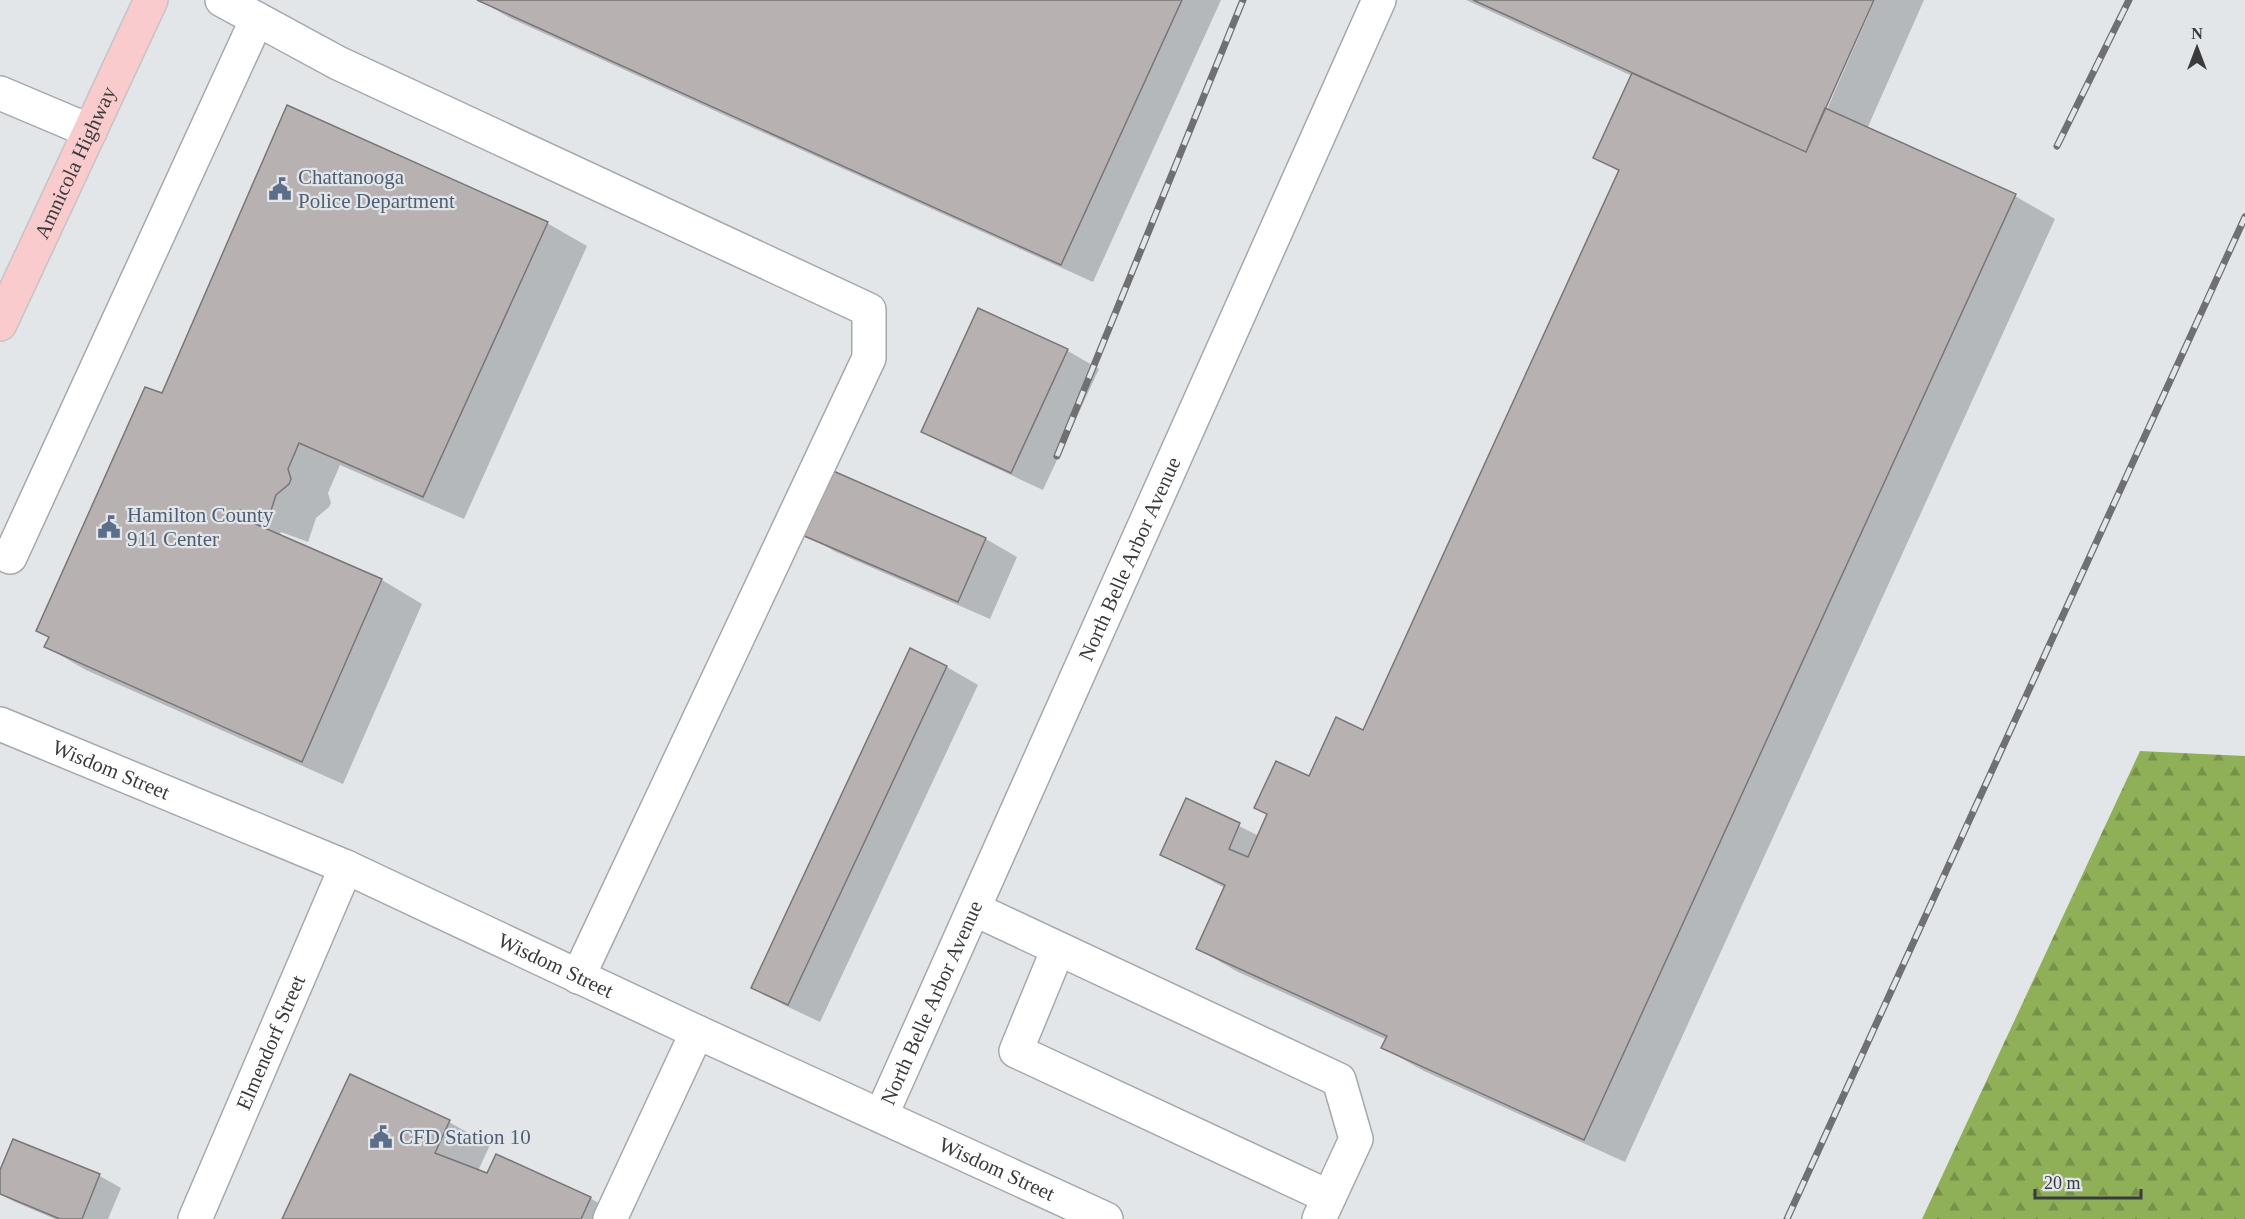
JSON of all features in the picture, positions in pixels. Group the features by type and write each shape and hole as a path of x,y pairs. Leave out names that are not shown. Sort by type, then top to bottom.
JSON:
{"main road":[{"name":"Amnicola Highway","path":"0,324 152,0"}],"street":[{"path":"222,0 338,63 869,310 869,358 578,977"},
{"name":"North Belle Arbor Avenue","path":"881,1116 1379,0"},
{"path":"10,557 257,19"},
{"path":"0,93 90,131"},
{"name":"Wisdom Street","path":"0,724 346,867 696,1032 1106,1219"},
{"name":"Elmendorf Street","path":"195,1219 346,867"},
{"path":"974,909 1338,1080 1356,1139 1324,1208 1016,1051 1059,949"},
{"path":"610,1219 696,1032"}],"green space":[{"path":"2140,751 2245,756 2245,1219 1922,1219"}],"building":[{"path":"477,0 1182,0 1061,265"},
{"path":"1473,0 1874,0 1806,152"},
{"path":"1632,73 1806,152 1825,108 2016,194 1584,1140 1381,1048 1387,1036 1196,949 1225,885 1160,855 1186,798 1240,823 1229,849 1248,857 1267,814 1254,808 1276,761 1309,776 1336,717 1363,730 1619,170 1593,158"},
{"path":"287,105 548,222 423,497 299,443 288,469 291,479 289,484 276,495 268,520 240,510 237,516 382,579 302,762 44,647 49,637 36,631 145,387 162,393"},
{"path":"978,308 1068,349 1011,473 921,432"},
{"path":"831,470 986,538 958,602 802,535"},
{"path":"910,648 947,666 788,1005 751,988"},
{"name":"CFD Station 10","path":"350,1074 450,1120 435,1153 487,1173 496,1154 591,1197 581,1219 282,1219"},
{"path":"13,1139 100,1174 82,1219 60,1219 0,1194 0,1170"}],"railway":[{"path":"1057,456 1243,0"},
{"path":"2057,146 2129,0"},
{"path":"1787,1219 2245,217"}],"place":[{"name":"Chattanooga Police Department","path":"280,189"},
{"name":"Hamilton County 911 Center","path":"109,527"},
{"name":"CFD Station 10","path":"381,1137"}]}
